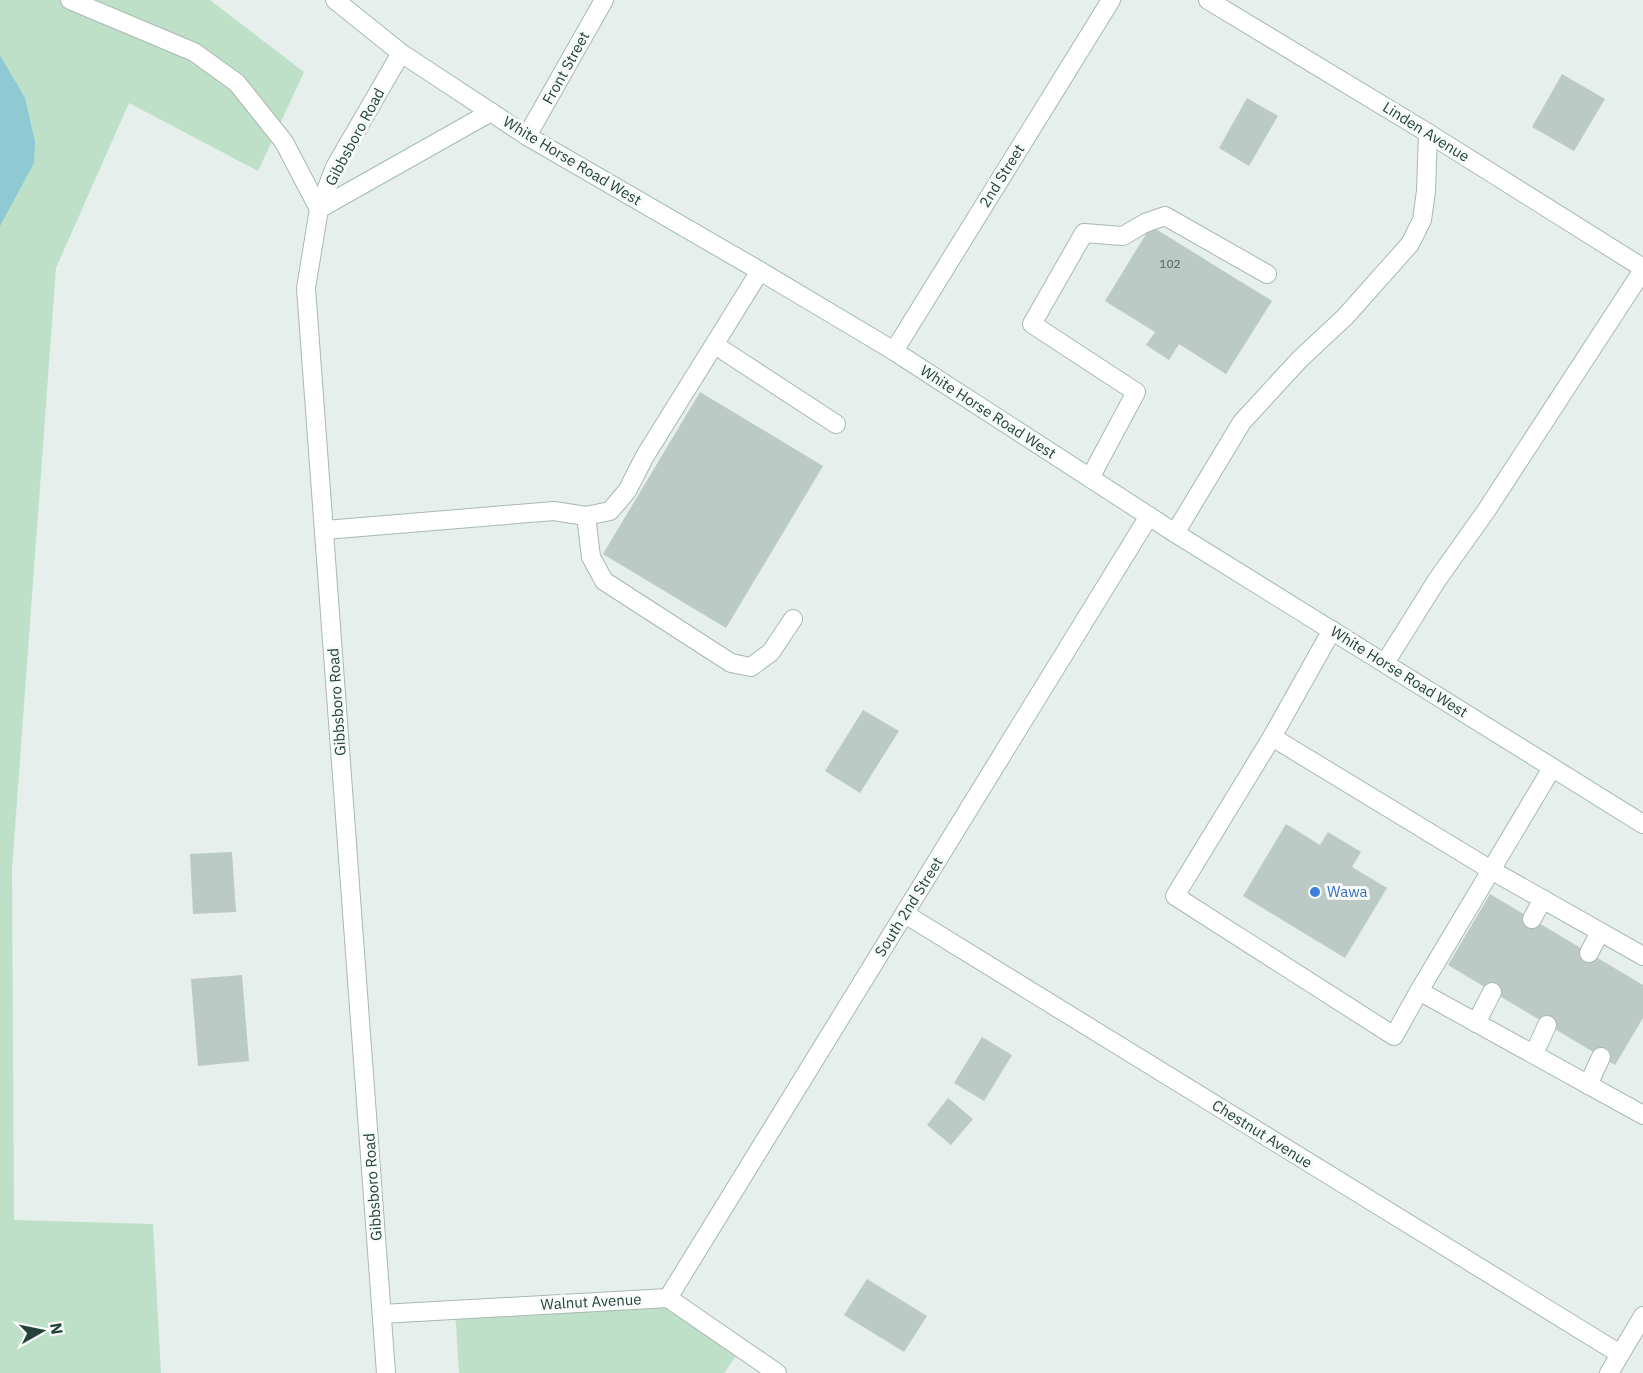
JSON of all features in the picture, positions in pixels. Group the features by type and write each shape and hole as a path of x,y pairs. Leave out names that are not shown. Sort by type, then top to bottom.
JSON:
{"street":[{"path":"70,0 194,52 237,83 284,142 319,209 491,112"},
{"name":"White Horse Road West","path":"335,0 400,53 527,136 894,351 1149,516 1643,824"},
{"name":"Front Street","path":"527,136 604,0"},
{"name":"2nd Street","path":"894,351 1111,0"},
{"name":"Linden Avenue","path":"1208,0 1428,133 1643,269"},
{"name":"Gibbsboro Road","path":"386,1373 306,288 319,209 335,167 400,53"},
{"path":"1175,532 1242,422 1300,359 1346,317 1410,244 1422,220 1426,191 1428,133"},
{"path":"1090,478 1136,392 1032,324 1084,233 1123,236 1145,222 1165,216 1267,274"},
{"path":"1385,663 1437,580 1486,511 1643,269"},
{"path":"325,530 554,511 586,516 610,511 627,491 645,456 760,271"},
{"path":"715,345 837,424"},
{"path":"586,516 591,557 604,580 731,663 751,667 771,652 793,619"},
{"name":"South 2nd Street","path":"668,1298 1149,516"},
{"path":"1332,630 1272,737 1175,896 1394,1036 1552,768"},
{"path":"1272,737 1491,870 1643,956"},
{"path":"1532,919 1543,900"},
{"name":"Chestnut Avenue","path":"905,914 1620,1354"},
{"path":"1589,953 1600,932"},
{"path":"1419,991 1643,1115"},
{"path":"1476,1023 1492,992"},
{"path":"1534,1054 1547,1025"},
{"path":"1588,1085 1601,1057"},
{"path":"668,1298 777,1373"},
{"name":"Walnut Avenue","path":"382,1314 668,1298"},
{"path":"1609,1373 1643,1316"}],"green space":[{"path":"0,0 210,0 304,72 258,171 129,103 56,268 12,869 14,1220 153,1224 161,1373 0,1373"},
{"path":"649,1299 743,1346 724,1373 459,1373 455,1309"}],"water":[{"path":"0,55 25,98 35,142 34,163 0,226"}],"building":[{"path":"1562,74 1605,99 1574,151 1532,127"},
{"path":"1247,98 1278,116 1249,166 1219,148"},
{"path":"1151,226 1272,301 1226,374 1179,344 1169,360 1146,345 1155,332 1105,301"},
{"path":"700,392 823,466 726,628 603,554"},
{"path":"863,710 899,731 860,793 825,771"},
{"name":"Wawa","path":"1286,824 1320,845 1328,832 1361,852 1352,867 1387,888 1345,958 1243,896"},
{"path":"232,852 236,912 193,914 190,854"},
{"path":"1490,894 1643,985 1643,1018 1615,1065 1448,965"},
{"path":"242,975 249,1061 198,1066 191,979"},
{"path":"982,1037 1012,1055 984,1101 954,1083"},
{"path":"948,1098 973,1119 951,1145 927,1125"},
{"path":"867,1279 927,1316 904,1352 844,1315"}],"place":[{"name":"Wawa","path":"1315,892"}]}
